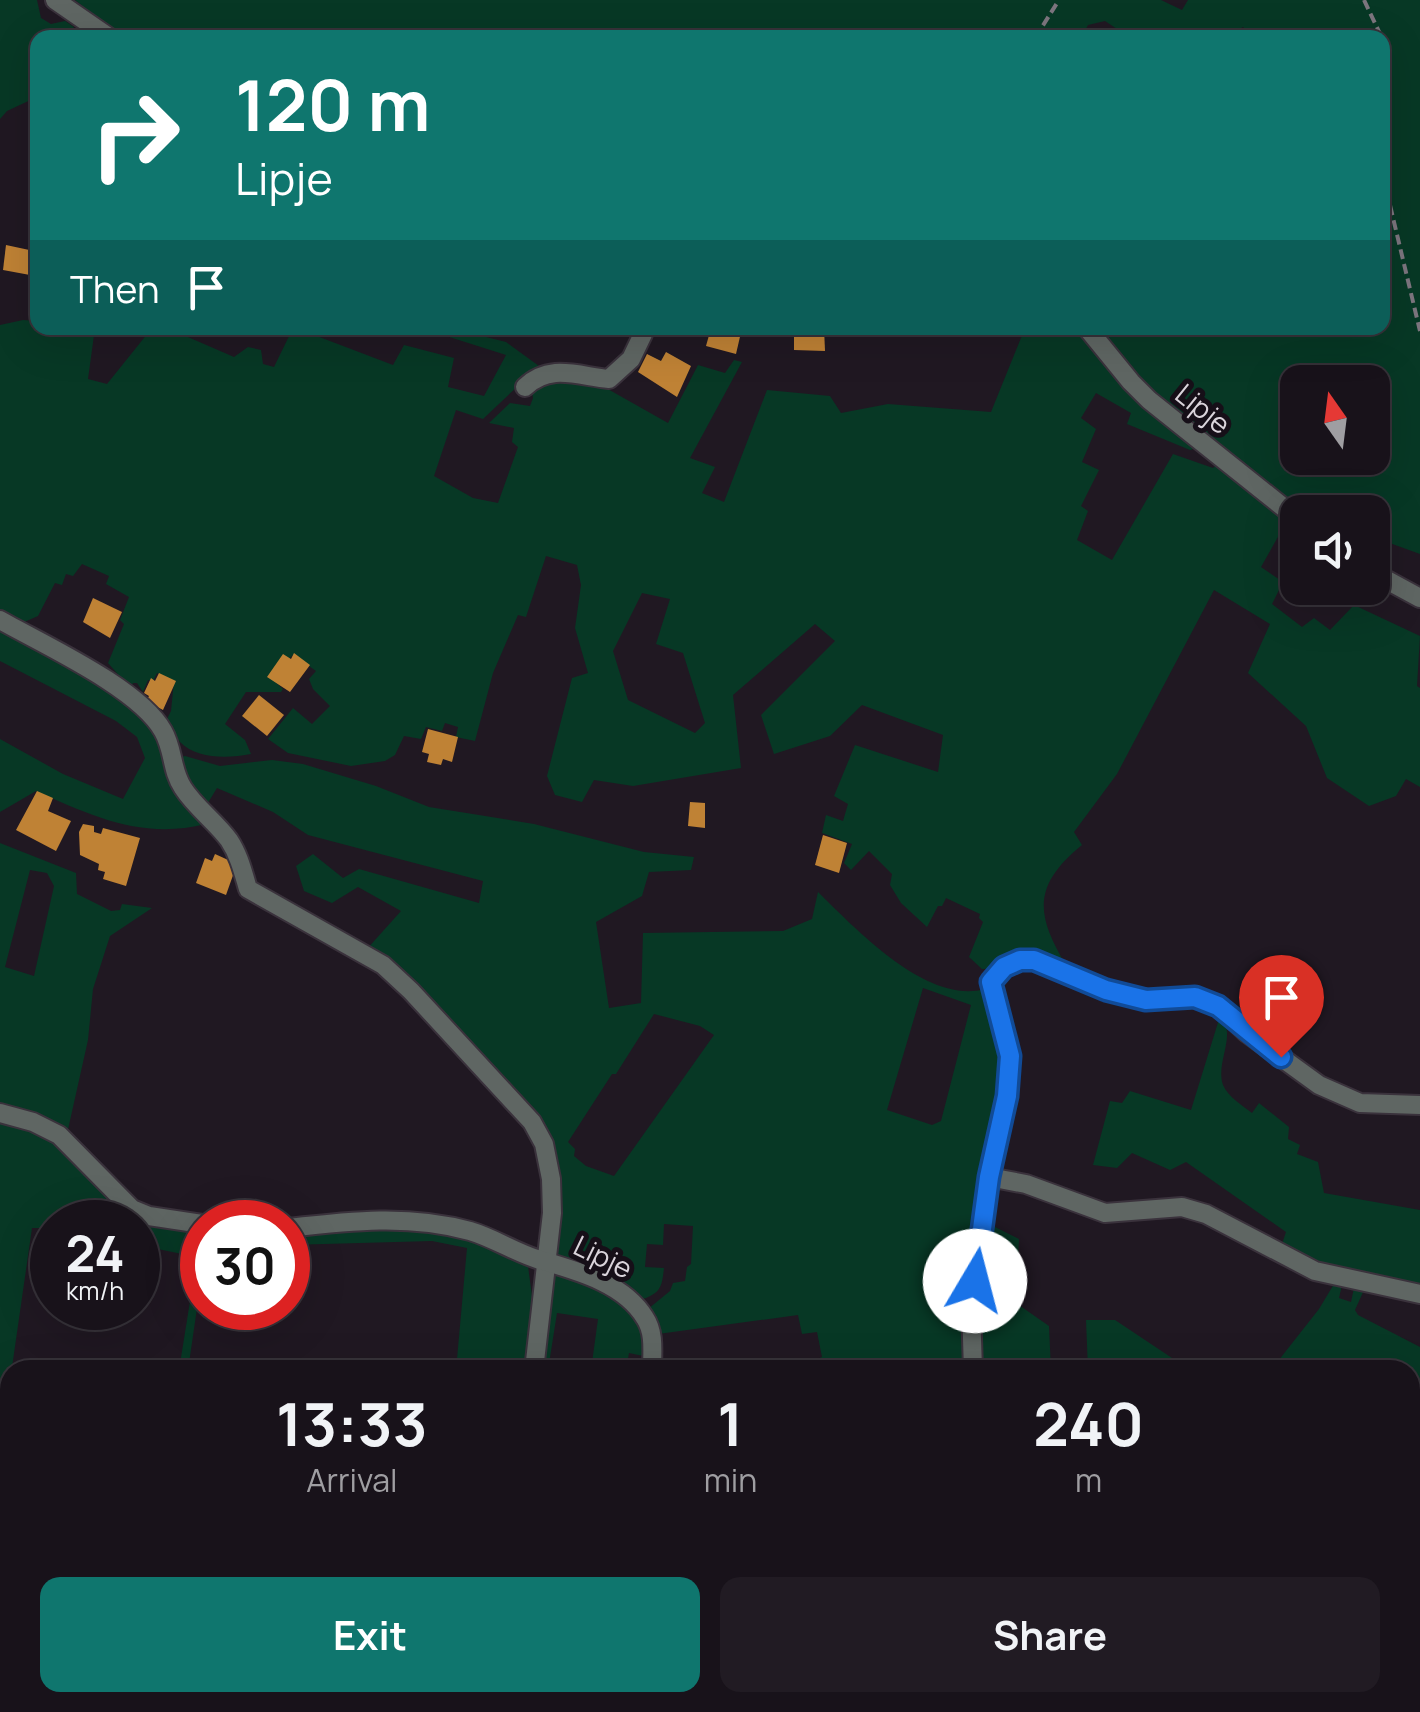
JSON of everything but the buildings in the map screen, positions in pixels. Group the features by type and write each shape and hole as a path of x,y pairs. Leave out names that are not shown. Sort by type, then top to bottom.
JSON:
{"street":[{"path":"54,0 98,30"},
{"path":"524,387 537,376 549,373 610,379 631,360 643,335"},
{"name":"Lipje","path":"1093,335 1149,400 1280,504"},
{"path":"1390,582 1420,598"},
{"path":"0,620 92,672 146,709 163,731 173,772 185,792 228,840 239,859 248,890 383,965 532,1122 544,1144 551,1179 536,1360"},
{"path":"973,1360 972,1307 989,1177 1007,1096 1010,1056 991,982 1004,967 1020,960 1048,964 1106,990 1146,1000 1195,997 1218,1006 1246,1032 1319,1085 1360,1104 1420,1106"},
{"path":"0,1113 33,1122 59,1135 132,1209 180,1221"},
{"path":"989,1177 1026,1184 1104,1213 1182,1208 1206,1214 1315,1272 1420,1294"},
{"name":"Lipje","path":"310,1225 369,1218 419,1222 470,1232 579,1272 626,1296 646,1318 652,1336 652,1360"}],"path":[{"path":"1040,30 1059,0"},
{"path":"1364,0 1378,30"},
{"path":"1390,205 1420,331"}],"green space":[{"path":"0,0 37,0 41,18 51,24 65,21 74,27 30,30 30,100 7,111 0,119"},
{"path":"75,0 1161,0 1182,10 1188,0 1420,0 1420,554 1390,543 1390,495 1280,495 1280,498 1147,395 1101,335 1390,335 1390,30 1118,30 1105,21 1088,25 1085,30 113,30"},
{"path":"30,320 30,335 94,335 88,379 107,384 146,335 183,335 234,357 248,347 261,350 263,364 274,367 290,335 314,335 393,365 404,345 454,358 448,387 484,396 506,355 443,335 478,335 506,342 539,366 483,419 456,410 434,476 473,498 498,503 518,447 512,442 514,428 489,423 510,403 530,406 531,387 536,381 581,382 606,388 668,423 698,365 725,373 734,360 742,362 690,458 715,467 702,493 724,502 767,390 830,396 841,413 888,404 991,412 1022,335 1087,335 1200,447 1190,450 1127,424 1131,413 1096,393 1081,418 1096,429 1082,462 1099,470 1081,506 1088,511 1077,540 1112,560 1173,454 1213,468 1219,463 1280,513 1280,533 1261,567 1280,580 1272,604 1302,627 1314,618 1330,630 1354,605 1420,636 1420,787 1406,779 1396,796 1369,806 1327,778 1306,726 1248,673 1270,624 1214,590 1117,774 1074,832 1082,845 1054,873 1047,887 1045,915 1066,965 982,969 969,957 983,922 980,914 946,898 927,927 901,903 890,885 892,874 869,851 851,870 844,863 852,844 822,833 826,815 843,821 848,804 834,796 855,745 938,772 943,735 862,705 830,736 774,754 761,715 835,641 815,624 733,695 741,768 633,786 594,780 582,802 555,795 547,776 572,678 588,673 575,628 581,585 577,565 546,556 526,617 518,615 493,673 475,741 456,737 458,727 445,723 442,731 426,727 421,739 404,736 395,755 385,761 351,766 288,753 268,739 293,708 312,724 330,706 309,679 316,671 293,655 270,677 283,689 281,692 246,692 225,724 245,740 251,754 204,755 180,742 166,721 174,681 157,673 153,681 148,680 143,692 137,683 130,688 108,663 124,624 120,620 129,597 106,584 109,576 82,564 73,576 66,574 62,585 55,583 38,616 22,623 0,611 0,325","holes":["642,593 670,599 656,644 683,653 705,723 695,733 628,700 613,651"]},
{"path":"0,624 124,701 142,717 157,738 170,776 206,824 160,829 118,823 36,791 0,812 0,739 63,774 123,799 145,758 137,737 116,721 0,661"},
{"path":"185,756 220,766 272,760 303,764 429,807 534,824 644,852 694,857 691,870 649,872 642,896 596,922 609,1008 641,1003 643,933 783,931 812,919 818,892 872,943 917,975 963,991 985,989 1006,1051 967,1360 815,1360 822,1357 817,1332 802,1334 798,1315 658,1334 648,1309 670,1291 673,1283 685,1281 691,1264 693,1226 664,1224 663,1245 647,1244 645,1267 664,1268 659,1288 643,1299 558,1259 552,1156 366,950 401,911 358,887 332,903 304,891 296,866 313,854 343,878 359,869 479,903 483,881 308,835 273,812 217,788 206,806 187,784 176,758","holes":["923,988 971,1005 941,1121 932,1125 887,1110","654,1014 700,1026 714,1035 614,1176 586,1166 574,1156 575,1149 568,1142"]},
{"path":"0,843 76,873 77,894 111,911 120,910 122,904 152,908 110,936 93,989 88,1040 67,1134 0,1108","holes":["30,870 47,873 54,886 34,976 5,967"]},
{"path":"1220,1016 1227,1031 1221,1076 1225,1089 1252,1113 1259,1103 1289,1127 1288,1139 1300,1145 1297,1154 1318,1162 1324,1193 1420,1210 1420,1291 1342,1276 1280,1250 1286,1232 1186,1162 1170,1170 1132,1153 1117,1168 1093,1165 1110,1101 1122,1103 1130,1091 1191,1110"},
{"path":"0,1119 60,1142 111,1200 30,1200 30,1242 13,1360 0,1360"},
{"path":"160,1218 180,1224 180,1254 160,1249"},
{"path":"991,1225 1019,1239 1016,1303 1049,1326 1051,1360 978,1360 978,1308"},
{"path":"378,1226 455,1235 528,1266 534,1311 530,1360 457,1360 467,1248 432,1241 310,1244 310,1233"},
{"path":"547,1268 620,1298 642,1321 648,1357 629,1353 628,1360 592,1360 598,1319 557,1313 550,1360 540,1360"},
{"path":"1334,1284 1342,1285 1339,1298 1351,1302 1354,1288 1364,1290 1355,1310 1358,1315 1420,1347 1420,1360 1279,1360"},
{"path":"1086,1320 1115,1320 1175,1360 1088,1360"},
{"path":"185,1330 194,1330 189,1360 181,1360"}],"route":[{"path":"975,1281 989,1177 1007,1096 1010,1056 991,982 1004,967 1020,960 1034,960 1106,990 1146,1000 1195,997 1218,1006 1281,1057"}]}
